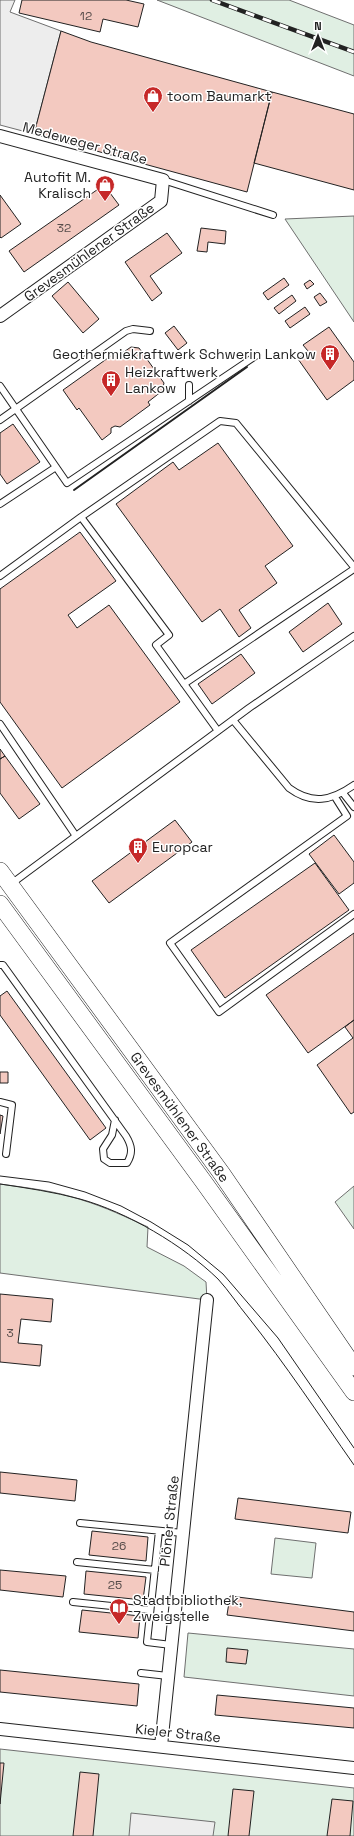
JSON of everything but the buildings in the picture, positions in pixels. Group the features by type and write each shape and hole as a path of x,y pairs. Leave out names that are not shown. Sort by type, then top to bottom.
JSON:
{"street":[{"name":"Medeweger Straße","path":"0,136 163,180"},
{"name":"Grevesmühlener Straße","path":"0,316 161,201 163,180"},
{"name":"Grevesmühlener Straße","path":"0,871 5,888 222,1174 354,1367"},
{"name":"Grevesmühlener Straße","path":"0,904 199,1174 354,1392"},
{"name":"Plöner Straße","path":"161,1746 207,1300"},
{"name":"Kieler Straße","path":"0,1729 354,1768"}],"lane":[{"path":"163,180 273,215"},
{"path":"0,420 126,331 133,329 150,331"},
{"path":"0,386 67,483 257,355"},
{"path":"189,385 189,401"},
{"path":"0,576 81,517 220,421 236,423 354,568 184,684"},
{"path":"0,504 56,467"},
{"path":"81,517 169,635 156,645 218,731"},
{"path":"5,888 233,720 354,636"},
{"path":"233,720 289,788 299,795 311,799 335,797 354,785"},
{"path":"0,724 76,836"},
{"path":"343,793 354,807"},
{"path":"335,797 347,816 170,943 219,1012 354,914"},
{"path":"0,965 3,965 115,1120 130,1143 132,1152 127,1163 110,1163 104,1159 103,1150 112,1135 115,1120"},
{"path":"0,1102 12,1105 6,1154"},
{"path":"80,1523 183,1533"},
{"path":"159,1530 147,1642 171,1645"},
{"path":"77,1562 155,1570"},
{"path":"73,1602 150,1610"},
{"path":"141,1673 168,1676"}],"green space":[{"path":"157,0 289,0 354,25 354,76"},
{"path":"354,216 354,322 285,219"},
{"path":"0,1184 62,1194 107,1209 148,1227 147,1247 184,1266 206,1282 207,1300 0,1273"},
{"path":"354,1186 354,1229 335,1202"},
{"path":"275,1538 316,1543 312,1578 271,1574"},
{"path":"188,1633 354,1649 354,1696 184,1677"},
{"path":"0,1749 354,1788 354,1836 0,1836"}],"shaded area":[{"path":"0,0 15,0 10,12 61,31 34,134 0,125"},
{"path":"131,1813 215,1822 213,1836 129,1836"}],"tram line":[{"path":"0,1176 49,1182 85,1192 121,1206 151,1222 188,1245 223,1274 278,1338 354,1448"},
{"path":"0,1184 40,1190 80,1199 116,1212 154,1231 204,1266 218,1279 276,1353 354,1465"}],"railway":[{"path":"212,0 354,52"}],"wall":[{"path":"74,490 247,367"}],"place":[{"name":"toom Baumarkt","path":"153,113"},
{"name":"Autofit M. Kralisch","path":"105,202"},
{"name":"Geothermiekraftwerk Schwerin Lankow","path":"330,371"},
{"name":"Heizkraftwerk Lankow","path":"111,397"},
{"name":"Europcar","path":"138,864"},
{"name":"Stadtbibliothek, Zweigstelle","path":"119,1625"}]}
